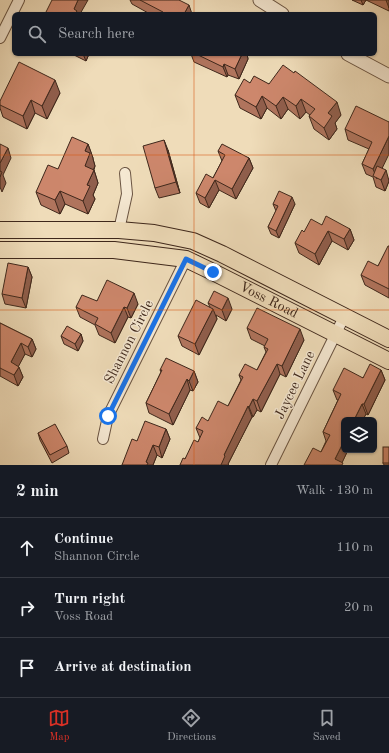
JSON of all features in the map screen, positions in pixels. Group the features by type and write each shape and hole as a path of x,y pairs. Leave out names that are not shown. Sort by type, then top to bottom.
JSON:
{"main road":[{"name":"Voss Road","path":"0,230 119,230 154,233 193,241 222,254 389,339"},
{"name":"Voss Road","path":"0,250 114,250 186,259 389,361"},
{"path":"213,272 222,254"}],"street":[{"path":"14,12 20,0"},
{"path":"260,0 279,12"},
{"path":"0,38 12,15"},
{"path":"352,56 389,76"},
{"path":"119,230 127,194 125,173"},
{"name":"Shannon Circle","path":"103,439 108,416 186,259"},
{"name":"Jaycee Lane","path":"270,465 344,317"}],"building":[{"path":"52,0 78,0 74,9 76,12 46,12"},
{"path":"140,0 179,0 189,5 185,12 163,12"},
{"path":"200,56 241,56 235,69 224,64 223,67"},
{"path":"19,62 55,80 42,106 31,100 23,116 0,105 0,101"},
{"path":"283,65 294,73 295,71 337,102 328,113 332,116 324,128 309,116 315,109 301,99 296,106 283,97 276,106 262,96 256,107 235,95 244,79 250,83 254,76 269,84"},
{"path":"356,106 389,122 389,136 373,169 362,164 372,142 345,129"},
{"path":"72,137 88,144 85,151 90,153 85,166 94,170 87,185 90,186 83,201 60,191 55,200 36,192 48,165 58,169"},
{"path":"164,140 176,182 155,188 143,146"},
{"path":"0,144 8,148 0,163"},
{"path":"222,144 249,158 232,189 215,180 205,198 196,193 206,174 213,178 225,155 218,151"},
{"path":"377,166 386,170 381,180 373,176"},
{"path":"279,191 292,197 276,231 268,227 278,206 273,204"},
{"path":"326,216 350,229 344,239 328,231 315,254 295,243 302,230 304,232 311,219 322,225"},
{"path":"388,246 389,289 361,275 368,261 378,266"},
{"path":"8,263 28,267 22,298 2,294"},
{"path":"107,280 134,293 127,308 124,307 111,333 95,324 98,318 76,307 82,295 97,301"},
{"path":"214,291 228,298 222,310 208,303"},
{"path":"196,300 213,309 195,344 178,336"},
{"path":"257,308 300,329 282,366 277,364 257,401 253,399 249,407 248,406 224,455 225,456 221,465 180,465 183,458 185,459 194,440 198,442 203,431 196,428 202,417 208,421 218,401 228,406 243,377 239,375 245,364 257,370 268,349 264,347 268,339 247,328"},
{"path":"0,323 32,339 28,347 21,343 11,362 19,367 14,375 0,368"},
{"path":"67,326 81,334 75,344 61,336"},
{"path":"166,358 194,371 189,381 187,379 169,414 146,403 162,370 160,370"},
{"path":"370,364 381,370 364,404 362,404 356,417 341,417 341,447 335,459 343,463 342,465 304,465 313,448 321,452 330,435 323,432 341,394 333,390 344,368 363,378"},
{"path":"145,421 166,429 159,447 153,445 146,462 148,463 147,465 122,465 132,439 137,441"},
{"path":"55,424 67,446 50,455 38,433"},
{"path":"383,447 389,447 389,463 383,463"}],"route":[{"path":"108,416 186,259 213,272"}]}
